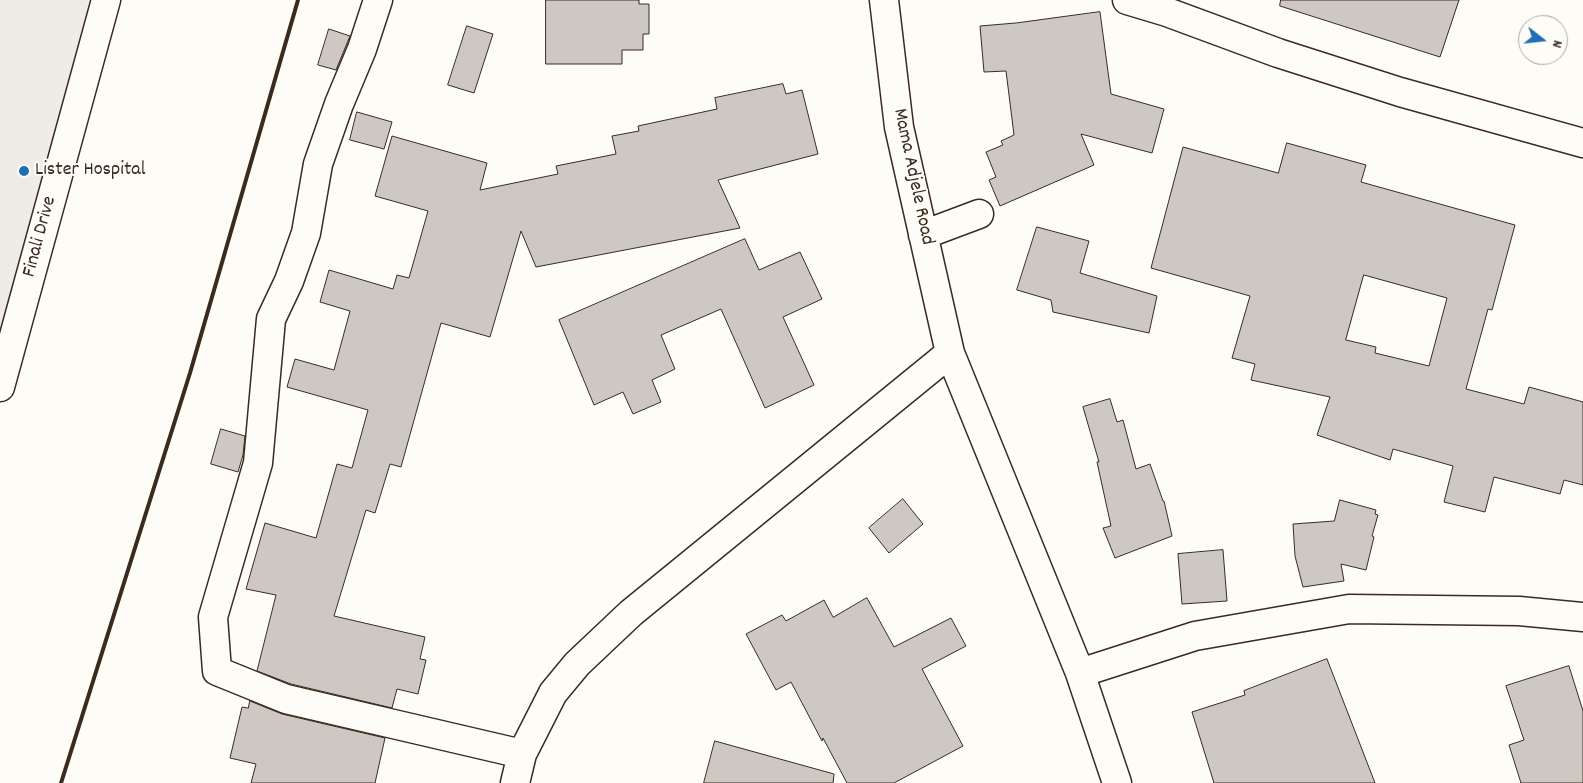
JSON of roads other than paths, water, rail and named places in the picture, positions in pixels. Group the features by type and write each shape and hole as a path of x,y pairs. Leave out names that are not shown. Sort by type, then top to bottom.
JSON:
{"street":[{"name":"Finali Drive","path":"0,387 106,0"},
{"path":"378,0 362,49 338,104 318,164 306,233 289,281 271,319 258,463 213,617 218,671 286,699 522,754"},
{"name":"Mama Adjele Road","path":"884,0 899,127 950,353 1080,672 1117,783"},
{"path":"1127,0 1167,12 1278,53 1400,92 1583,143"},
{"path":"923,235 979,214"},
{"path":"515,783 522,754 553,693 577,664 631,613 950,353"},
{"path":"1080,672 1195,636 1349,609 1519,611 1583,617"}],"railway":[{"path":"61,783 190,373 298,0"}],"place":[{"name":"Lister Hospital","path":"24,171"}]}
